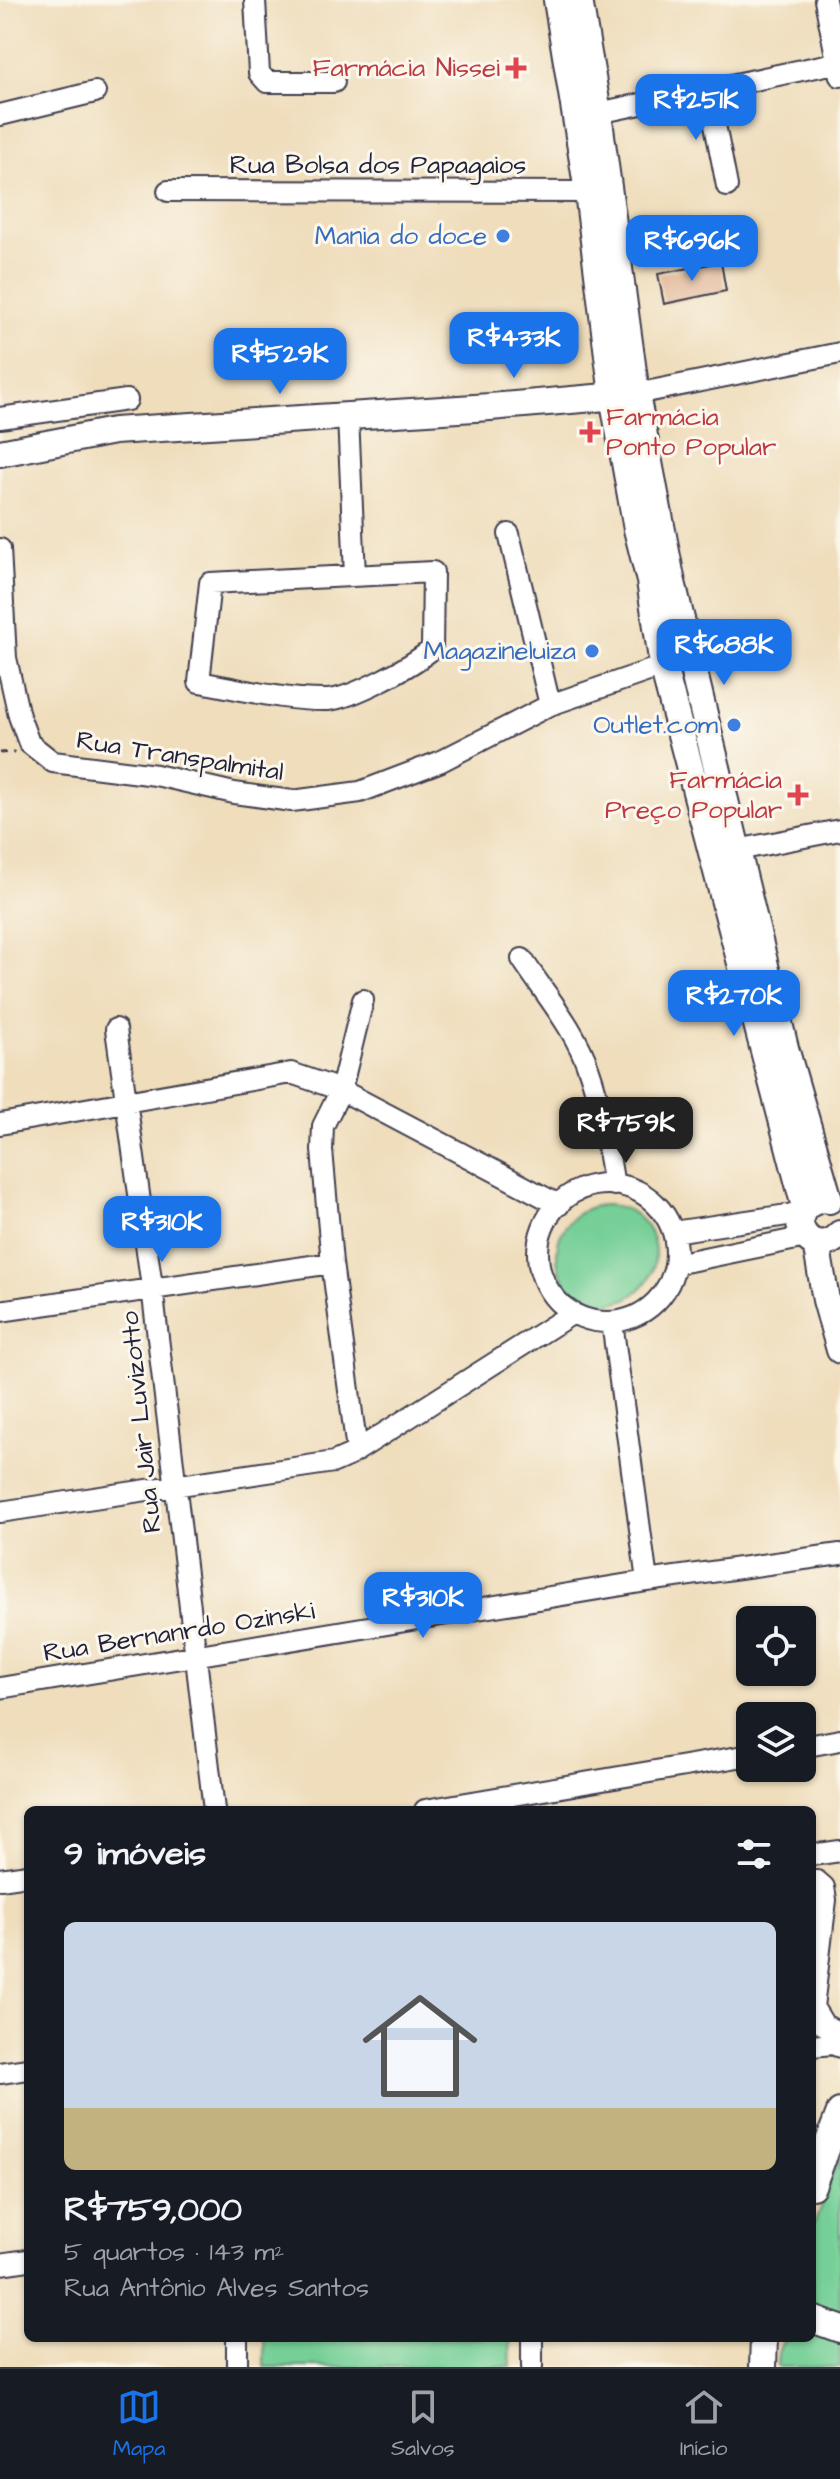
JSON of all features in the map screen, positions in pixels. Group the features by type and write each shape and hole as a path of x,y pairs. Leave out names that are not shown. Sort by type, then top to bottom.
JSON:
{"main road":[{"path":"557,0 624,395 739,849 785,1048 819,1220 840,1350"},
{"path":"579,0 598,113 637,529 650,581 663,666 712,856 819,1220"},
{"path":"0,453 114,431 624,395"},
{"path":"816,2175 840,2112"},
{"path":"816,2320 840,2329"},
{"path":"763,2367 764,2342"}],"street":[{"path":"255,0 259,73 267,82 334,82"},
{"path":"598,113 708,89 839,67 825,0"},
{"path":"708,89 727,186"},
{"path":"0,115 95,92"},
{"name":"Rua Bolsa dos Papagaios","path":"168,191 588,192"},
{"path":"624,395 840,353"},
{"path":"0,418 127,400"},
{"path":"348,416 355,576"},
{"path":"509,534 550,705"},
{"name":"Rua Transpalmital","path":"0,549 6,658 19,716 29,743 53,762 156,775 234,793 292,801 360,792 439,762 550,705 663,666 692,663"},
{"path":"433,572 432,649 416,663 330,700 293,698 199,682 210,583 355,576 433,572"},
{"path":"712,856 840,830"},
{"path":"522,959 566,1024 589,1068 614,1185"},
{"path":"357,1451 332,1263 322,1150 323,1126 341,1090 363,1000"},
{"name":"Rua Jair Luvizotto","path":"116,1029 152,1287 214,1806"},
{"path":"0,1124 291,1073 341,1090 559,1205"},
{"path":"614,1185 633,1190 650,1200 664,1214 673,1232 675,1264 667,1288 654,1304 637,1315 612,1322 592,1320 573,1313 550,1292 539,1262 539,1243 543,1228 559,1205 587,1188 614,1185"},
{"path":"673,1232 819,1220"},
{"path":"675,1264 819,1220"},
{"path":"0,1311 332,1263"},
{"path":"0,1512 334,1462 357,1451 573,1313"},
{"path":"612,1322 647,1581"},
{"name":"Rua Bernanrdo Ozinski","path":"0,1688 647,1581 840,1554"},
{"path":"816,1744 840,1740"},
{"path":"449,1806 736,1757"},
{"path":"816,1854 840,1851"},
{"path":"0,1879 24,1876"},
{"path":"816,1881 824,1887 826,1900 816,1982"},
{"path":"816,2012 824,2025 840,2033"},
{"path":"816,2046 832,2044 840,2047"},
{"path":"0,2073 24,2070"},
{"path":"0,2264 24,2261"},
{"path":"237,2342 237,2367"},
{"path":"532,2342 532,2367"}],"green space":[{"path":"606,1205 625,1209 641,1219 651,1235 655,1254 651,1273 641,1289 625,1299 606,1303 587,1299 571,1289 561,1273 557,1254 561,1235 571,1219 587,1209"},
{"path":"840,2155 840,2311 816,2306 816,2218"},
{"path":"816,2332 840,2341 840,2367 777,2367 784,2342 816,2342"},
{"path":"264,2342 510,2342 511,2367 264,2367"}],"building":[{"path":"721,262 726,291 664,304 658,274"}],"place":[{"name":"Farmácia Nissei","path":"516,68"},
{"name":"Mania do doce","path":"503,236"},
{"name":"Farmácia Ponto Popular","path":"590,432"},
{"name":"Magazineluiza","path":"592,651"},
{"name":"Outlet.com","path":"734,725"},
{"name":"Farmácia Preço Popular","path":"798,795"}]}
